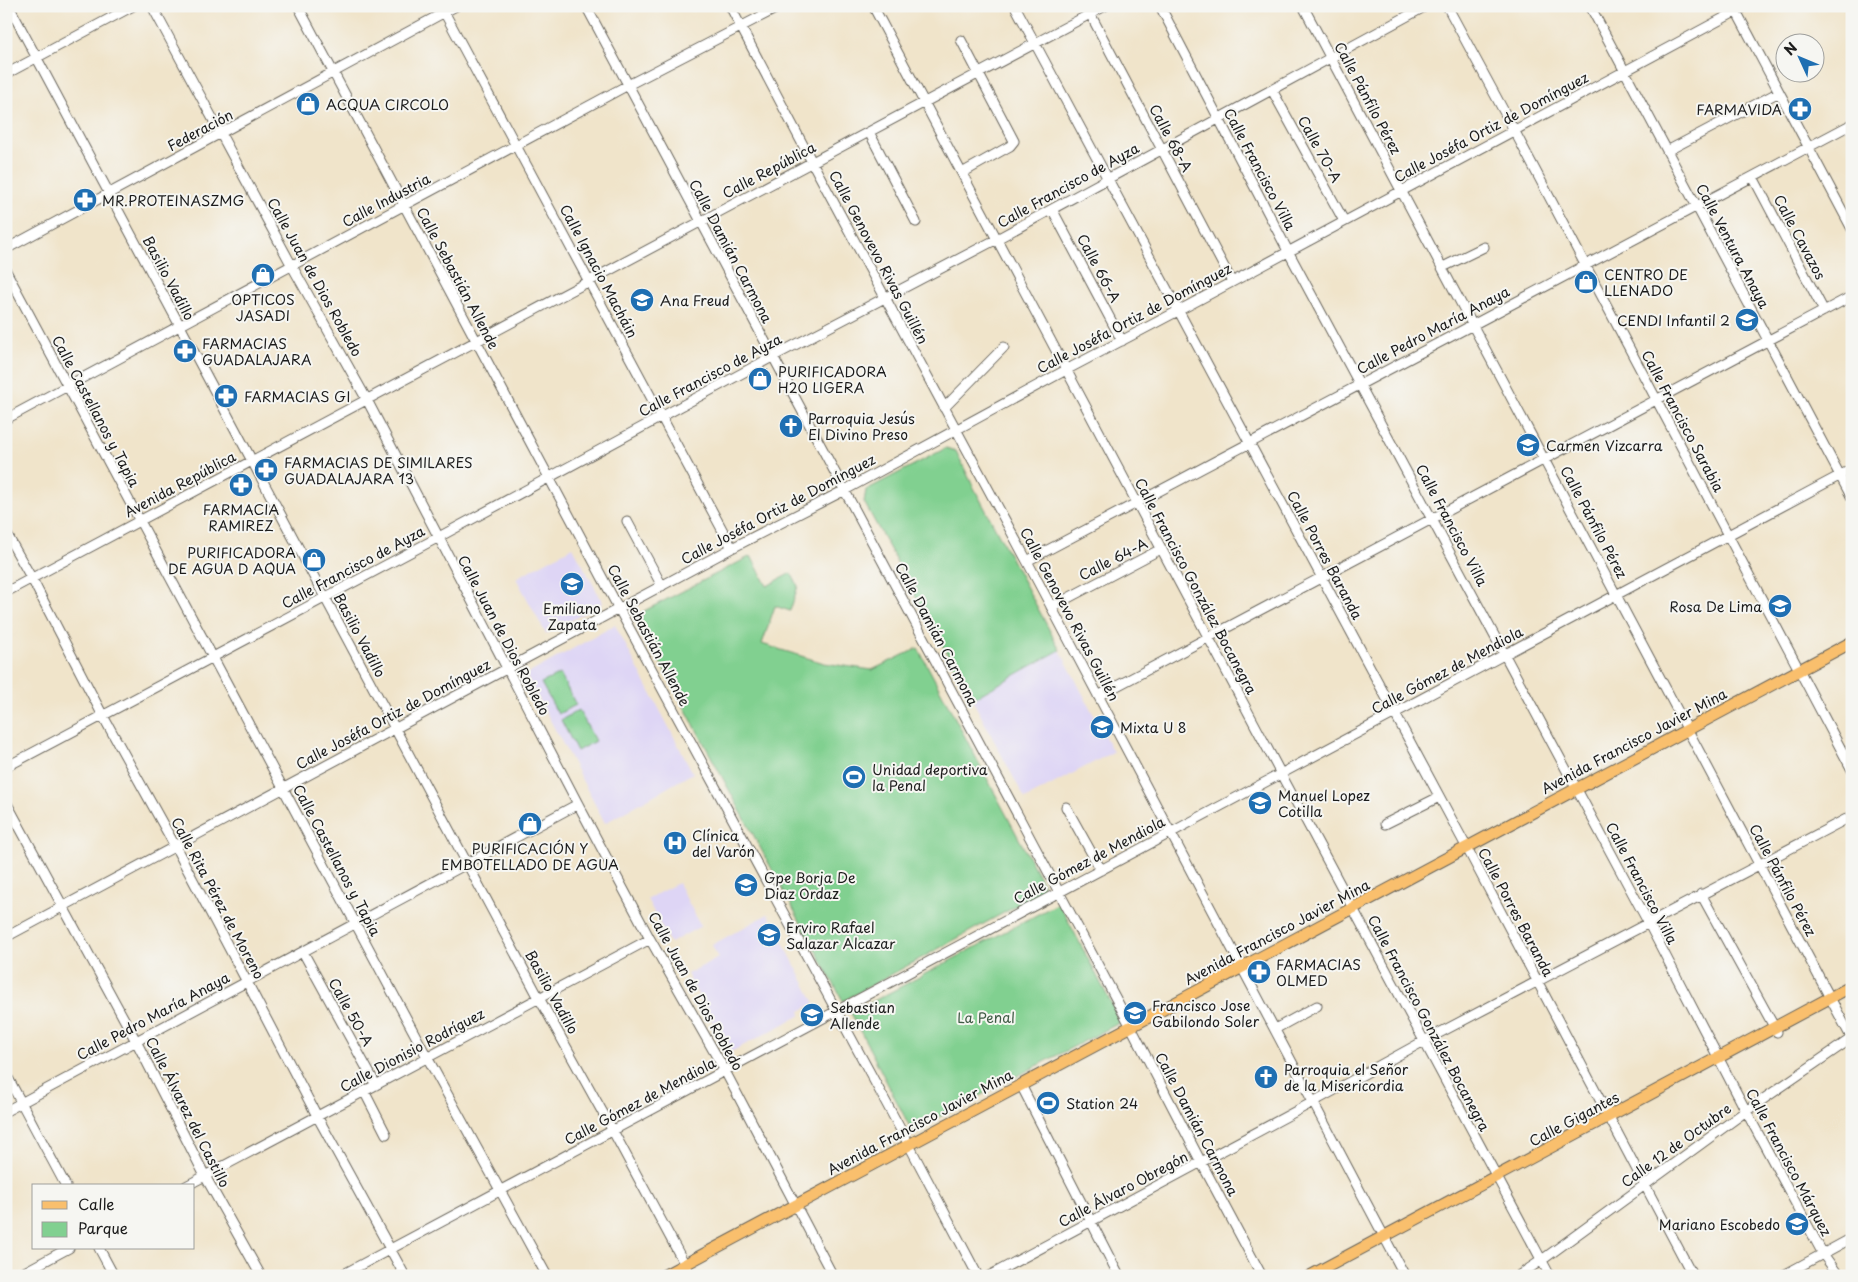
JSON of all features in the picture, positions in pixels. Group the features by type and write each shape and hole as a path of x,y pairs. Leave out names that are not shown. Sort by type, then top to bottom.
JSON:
{"main road":[{"name":"Avenida Francisco Javier Mina","path":"664,1276 1852,642"},
{"name":"Calle Gigantes","path":"1310,1276 1718,1058 1776,1030 1852,986"}],"street":[{"name":"Basilio Vadillo","path":"8,6 539,998 691,1276"},
{"path":"6,74 133,6"},
{"name":"Calle Juan de Dios Robledo","path":"152,6 292,266 367,400 506,669 650,939 725,1071 833,1276"},
{"name":"Calle Sebastián Allende","path":"298,6 548,477 978,1276"},
{"name":"Federación","path":"6,249 334,74 405,34 442,9 456,6"},
{"name":"Calle Damián Carmona","path":"586,6 1262,1276"},
{"name":"Calle Genovevo Rivas Guillén","path":"730,6 1027,561 1405,1276"},
{"name":"Calle Industria","path":"6,419 628,85 781,6"},
{"name":"Calle Francisco González Bocanegra","path":"874,6 1208,638 1550,1276"},
{"name":"Calle Porres Baranda","path":"1015,6 1467,848 1693,1276"},
{"name":"Calle República","path":"367,400 1035,44 1088,10 1105,6"},
{"name":"Calle Francisco Villa","path":"1160,6 1288,251 1648,922 1718,1058"},
{"name":"Calle Pánfilo Pérez","path":"1303,6 1852,1038"},
{"name":"Calle Francisco de Ayza","path":"6,767 772,357 997,239 1426,6"},
{"name":"Calle Francisco Sarabia","path":"1446,6 1586,265 1852,770"},
{"name":"Calle Ventura Anaya","path":"1590,6 1852,498"},
{"name":"Calle Joséfa Ortiz de Domínguez","path":"6,937 732,548 845,490 1624,71 1735,9 1746,6"},
{"name":"Calle Ignacio Macháin","path":"442,9 732,548"},
{"path":"1735,9 1808,147 1848,212 1852,229"},
{"name":"Calle 68-A","path":"1088,10 1232,282"},
{"path":"961,40 1014,142 962,172"},
{"name":"Calle 70-A","path":"1272,90 1344,221"},
{"path":"1667,151 1779,92"},
{"name":"Calle Pedro María Anaya","path":"1027,561 1852,124"},
{"path":"869,132 916,222"},
{"name":"Calle Cavazos","path":"1753,177 1824,311"},
{"name":"Calle 66-A","path":"1052,209 1122,341"},
{"path":"1443,267 1484,247"},
{"name":"Calle Castellanos y Tapia","path":"6,272 427,1058 547,1276"},
{"path":"1098,696 1852,296"},
{"path":"944,408 1004,347"},
{"name":"Avenida República","path":"6,592 367,400"},
{"name":"Calle Gómez de Mendiola","path":"340,1276 1852,469"},
{"path":"627,521 662,586"},
{"name":"Calle Rita Pérez de Moreno","path":"6,532 103,716 175,846 316,1116 405,1276"},
{"name":"Calle 64-A","path":"1051,607 1161,549"},
{"path":"1385,824 1439,797"},
{"name":"Calle Álvarez del Castillo","path":"6,802 136,1041 205,1176 262,1276"},
{"name":"Calle Pedro María Anaya","path":"6,1111 578,804"},
{"path":"1066,807 1100,870"},
{"name":"Calle Álvaro Obregón","path":"989,1276 1424,1041 1852,816"},
{"path":"1701,894 1776,1030"},
{"name":"Calle Dionisio Rodríguez","path":"190,1184 650,939"},
{"name":"Calle 50-A","path":"303,952 376,1085"},
{"path":"1274,1029 1317,1006"},
{"name":"Calle 12 de Octubre","path":"1518,1276 1746,1111 1852,1038"},
{"name":"Calle Francisco Márquez","path":"1718,1058 1823,1254 1839,1276"},
{"path":"6,1074 65,1184"},
{"path":"1021,1086 1119,1276"},
{"path":"364,1091 386,1134"},
{"path":"1782,1276 1852,1238"},
{"path":"17,1276 65,1250"},
{"path":"100,1250 114,1276"}],"shaded area":[{"path":"573,547 603,603 546,634 516,578"},
{"path":"615,625 693,773 605,823 526,675"},
{"path":"1060,650 1113,752 1025,799 972,699"},
{"path":"678,883 701,926 670,943 647,899"},
{"path":"768,914 815,1003 800,1011 801,1015 729,1053 687,974 718,958 712,945"}],"green space":[{"path":"946,448 956,451 1060,650 972,699 864,502 866,490"},
{"name":"Unidad deportiva la Penal","path":"751,556 767,586 791,573 798,586 790,611 775,606 762,644 824,663 872,670 918,648 1043,884 1040,893 843,1001 639,623 644,611"},
{"path":"560,674 576,705 558,714 541,683"},
{"path":"579,710 595,741 577,751 561,720"},
{"name":"La Penal","path":"1059,903 1121,1022 912,1131 851,1013"}],"place":[{"name":"ACQUA CIRCOLO","path":"308,104"},
{"name":"FARMAVIDA","path":"1800,109"},
{"name":"MR.PROTEINASZMG","path":"85,200"},
{"name":"OPTICOS JASADI","path":"263,275"},
{"name":"CENTRO DE LLENADO","path":"1586,282"},
{"name":"Ana Freud","path":"642,300"},
{"name":"CENDI Infantil 2","path":"1747,320"},
{"name":"FARMACIAS GUADALAJARA","path":"185,351"},
{"name":"PURIFICADORA H20 LIGERA","path":"760,379"},
{"name":"FARMACIAS GI","path":"226,396"},
{"name":"Parroquia Jesús El Divino Preso","path":"791,426"},
{"name":"Carmen Vizcarra","path":"1528,445"},
{"name":"FARMACIAS DE SIMILARES GUADALAJARA 13","path":"266,470"},
{"name":"FARMACIA RAMIREZ","path":"241,485"},
{"name":"PURIFICADORA DE AGUA D AQUA","path":"314,560"},
{"name":"Emiliano Zapata","path":"572,584"},
{"name":"Rosa De Lima","path":"1780,606"},
{"name":"Mixta U 8","path":"1102,727"},
{"name":"Unidad deportiva la Penal","path":"854,777"},
{"name":"Manuel Lopez Cotilla","path":"1260,803"},
{"name":"PURIFICACIÓN Y EMBOTELLADO DE AGUA","path":"530,824"},
{"name":"Clínica del Varón","path":"675,843"},
{"name":"Gpe Borja De Diaz Ordaz","path":"746,885"},
{"name":"Erviro Rafael Salazar Alcazar","path":"769,935"},
{"name":"FARMACIAS OLMED","path":"1259,972"},
{"name":"Francisco Jose Gabilondo Soler","path":"1135,1013"},
{"name":"Sebastian Allende","path":"812,1015"},
{"name":"Parroquia el Señor de la Misericordia","path":"1266,1077"},
{"name":"Station 24","path":"1048,1103"},
{"name":"Mariano Escobedo","path":"1797,1224"}]}
